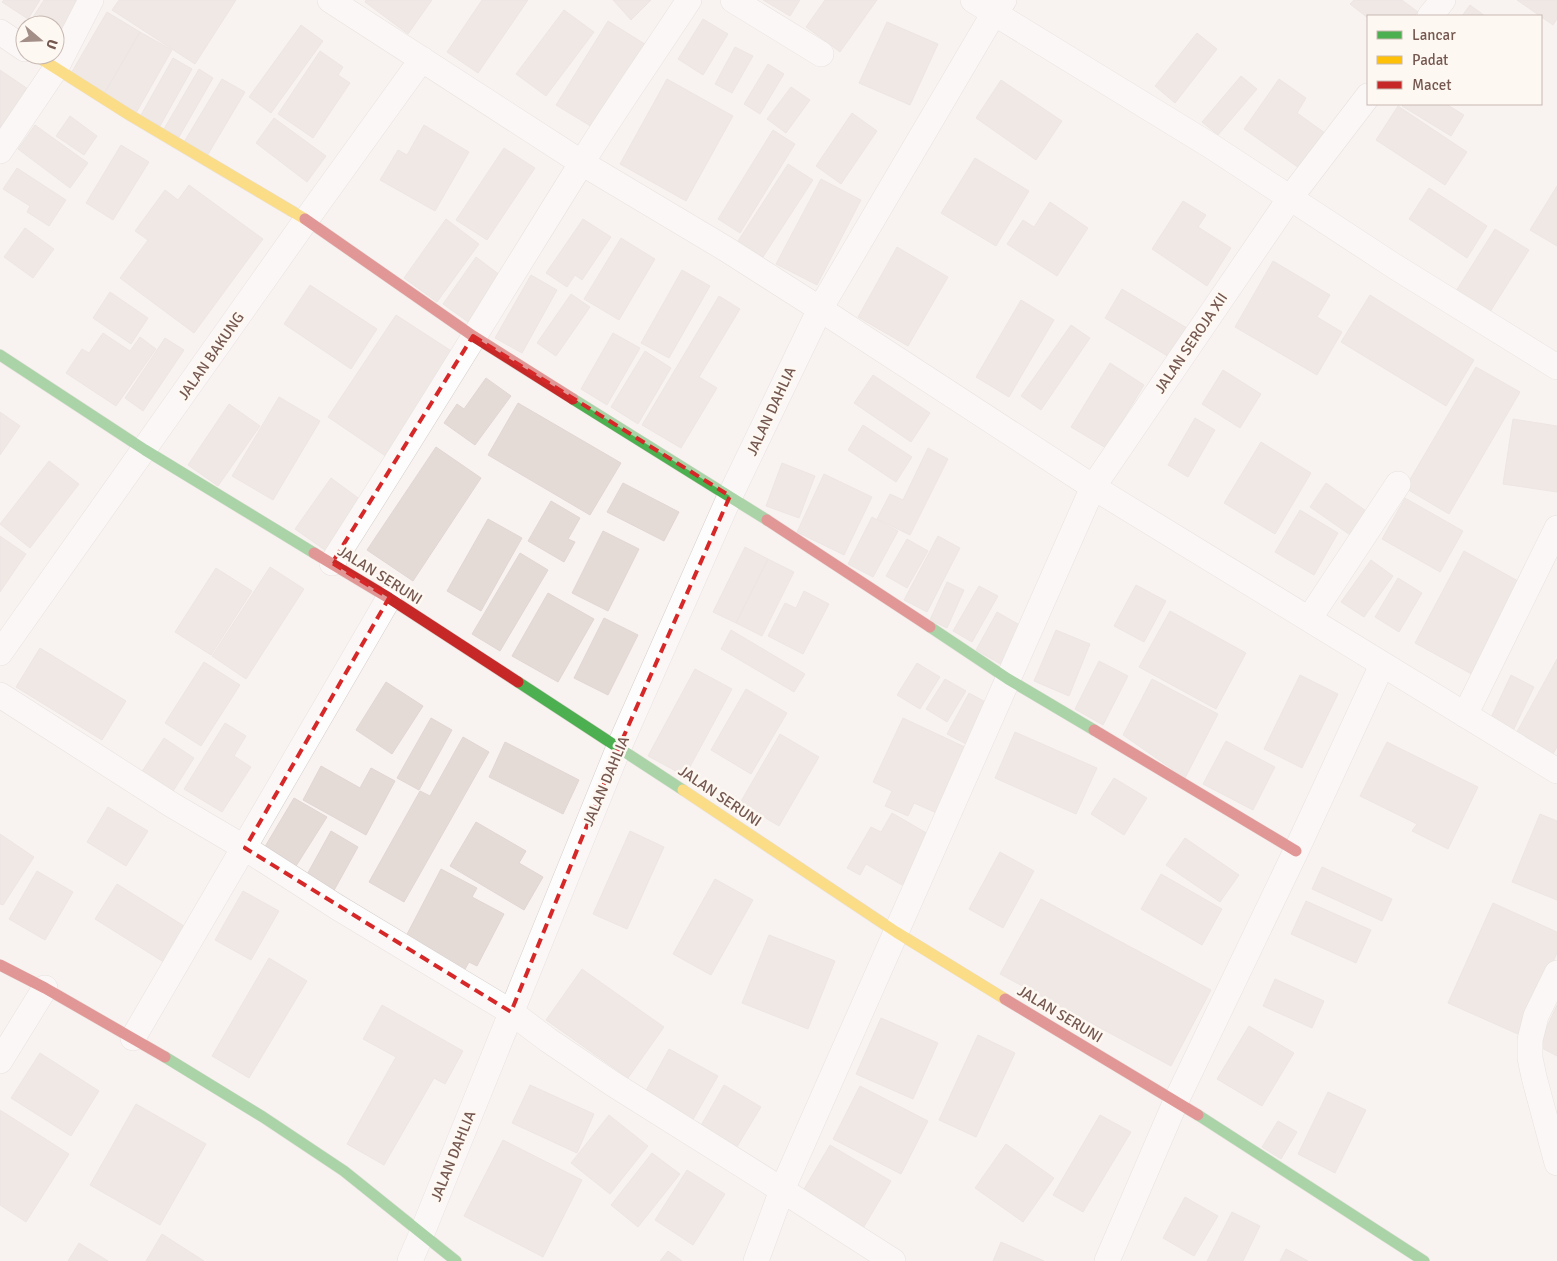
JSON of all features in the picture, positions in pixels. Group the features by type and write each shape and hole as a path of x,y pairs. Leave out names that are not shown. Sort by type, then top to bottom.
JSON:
{"street":[{"path":"0,151 56,68 91,0"},
{"path":"330,0 582,163 726,249 820,309 1092,487 1557,771"},
{"path":"332,563 410,442 473,336 582,163 689,0"},
{"path":"733,0 821,54"},
{"path":"1431,15 1443,0"},
{"path":"990,4 1394,266 1557,367"},
{"name":"JALAN DAHLIA","path":"410,1261 619,747 730,496 820,309 990,4"},
{"path":"0,32 15,42"},
{"name":"JALAN BAKUNG","path":"0,653 422,59"},
{"path":"51,65 128,114 306,220 473,336 730,496 1008,679 1296,851"},
{"name":"JALAN SEROJA XII","path":"756,1261 782,1190 1092,487 1290,198 1367,97"},
{"name":"JALAN SERUNI","path":"0,355 145,450 389,598 619,747 896,932 1022,1010 1176,1101 1424,1261"},
{"path":"1308,619 1398,484"},
{"path":"1465,715 1557,528"},
{"path":"133,1038 389,598"},
{"path":"1107,1261 1176,1101 1296,851 1382,665"},
{"path":"0,695 172,805 511,1012 612,1084 893,1261"},
{"path":"0,965 133,1038 263,1117 344,1171 456,1261"},
{"path":"1557,973 1536,1016 1530,1040 1530,1058 1557,1163"},
{"path":"0,1061 45,988"}],"highlighted area":[{"path":"473,336 730,496 619,747 511,1012 245,848 389,598 332,563"}],"building":[{"path":"4,0 40,0 31,15 22,15 2,2"},
{"path":"44,0 85,0 65,31 65,15 34,15"},
{"path":"119,0 236,0 195,64 112,10"},
{"path":"366,0 432,0 408,34 365,2"},
{"path":"482,0 528,0 478,73 447,52"},
{"path":"613,0 651,0 631,20"},
{"path":"763,0 800,0 790,16"},
{"path":"825,0 877,0 840,52 806,27"},
{"path":"1354,0 1402,0 1418,12 1415,15 1367,15 1367,17 1350,4"},
{"path":"1517,0 1557,0 1557,19 1553,25 1542,17 1542,15 1539,15"},
{"path":"1470,5 1484,15 1463,15"},
{"path":"564,10 594,32 546,96 516,74"},
{"path":"107,12 140,32 104,94 70,75"},
{"path":"703,19 728,34 703,75 678,59"},
{"path":"608,21 648,46 597,130 556,105"},
{"path":"887,22 938,44 910,105 859,83"},
{"path":"301,25 323,41 271,113 249,97"},
{"path":"140,32 172,50 136,113 104,94"},
{"path":"1197,33 1217,49 1175,103 1155,86"},
{"path":"735,47 753,56 732,93 715,84"},
{"path":"320,51 343,67 338,75 350,83 313,138 278,114"},
{"path":"173,58 192,69 160,126 141,115"},
{"path":"768,64 784,74 760,114 744,104"},
{"path":"199,69 213,78 179,137 164,129"},
{"path":"0,70 31,91 0,136"},
{"path":"1241,76 1257,89 1218,135 1202,122"},
{"path":"222,79 245,92 207,156 184,142"},
{"path":"667,79 733,116 686,201 620,164"},
{"path":"1279,79 1306,98 1297,113 1325,133 1299,168 1244,129"},
{"path":"1001,80 1062,121 1036,160 976,118"},
{"path":"791,87 810,100 786,133 767,119"},
{"path":"1448,105 1464,115 1451,136 1402,106"},
{"path":"1398,106 1467,152 1445,185 1376,140"},
{"path":"852,113 877,131 841,184 816,166"},
{"path":"70,116 97,136 84,155 56,136"},
{"path":"274,118 326,156 307,182 256,143"},
{"path":"35,125 88,163 70,188 18,149"},
{"path":"424,125 469,152 435,211 380,180 398,150 407,155"},
{"path":"773,130 795,144 740,233 718,219"},
{"path":"121,145 149,162 113,220 86,203"},
{"path":"504,148 535,168 487,240 456,220"},
{"path":"975,158 1029,191 996,246 941,213"},
{"path":"788,164 813,180 763,257 738,241"},
{"path":"17,168 66,200 49,226 27,212 30,206 3,189"},
{"path":"821,179 861,200 817,285 776,264"},
{"path":"189,185 263,239 194,333 120,278 148,240 135,231 165,190 178,200"},
{"path":"1557,186 1557,246 1530,230"},
{"path":"1429,188 1487,226 1467,258 1409,219"},
{"path":"1183,201 1206,215 1198,227 1231,248 1207,286 1152,249"},
{"path":"1050,202 1088,228 1057,276 1007,244 1023,220 1034,227"},
{"path":"446,219 479,244 437,302 404,278"},
{"path":"583,219 611,237 582,280 575,275 567,287 546,273"},
{"path":"25,228 54,249 33,278 4,257"},
{"path":"1495,229 1529,250 1490,312 1456,291"},
{"path":"621,238 655,259 619,320 584,299"},
{"path":"897,247 948,277 908,346 858,317"},
{"path":"476,257 504,278 471,324 443,304"},
{"path":"1273,261 1330,295 1317,317 1342,332 1317,375 1235,327"},
{"path":"682,270 710,286 669,358 641,343"},
{"path":"531,275 557,290 522,353 495,338"},
{"path":"310,285 377,329 351,369 284,324"},
{"path":"1122,289 1192,331 1174,360 1105,318"},
{"path":"110,292 148,318 131,344 93,318"},
{"path":"571,294 590,307 556,356 537,343"},
{"path":"1370,295 1474,360 1446,406 1341,342"},
{"path":"719,296 740,309 699,377 717,388 681,448 642,425"},
{"path":"1021,300 1054,320 1009,397 976,377"},
{"path":"396,315 456,354 387,457 328,417"},
{"path":"1071,325 1090,338 1041,410 1021,396"},
{"path":"103,333 130,351 140,337 156,349 116,406 66,373 82,349 89,353"},
{"path":"613,333 640,348 607,405 581,389"},
{"path":"165,338 184,350 143,411 125,398"},
{"path":"645,351 671,368 638,424 611,407"},
{"path":"1110,363 1144,385 1106,448 1071,427"},
{"path":"1476,367 1520,392 1449,514 1405,488"},
{"path":"1223,370 1261,394 1240,428 1202,404"},
{"path":"873,375 930,413 911,442 854,403"},
{"path":"486,378 511,396 475,445 444,423 457,404 464,409"},
{"path":"279,397 320,421 273,500 232,476"},
{"path":"518,403 621,463 590,515 488,455"},
{"path":"229,404 260,426 218,486 188,465"},
{"path":"0,412 20,426 0,455"},
{"path":"1195,418 1215,430 1188,477 1168,465"},
{"path":"1513,419 1557,426 1557,492 1503,484"},
{"path":"863,425 912,457 896,482 848,450"},
{"path":"1261,442 1311,473 1275,534 1224,503"},
{"path":"436,447 481,478 413,581 367,550"},
{"path":"928,448 948,459 910,535 877,519 890,494 903,500"},
{"path":"49,461 79,484 30,548 0,524"},
{"path":"782,463 815,476 799,518 766,506"},
{"path":"824,474 872,497 844,555 797,532"},
{"path":"331,478 365,503 329,553 295,529"},
{"path":"623,483 679,512 664,541 607,512"},
{"path":"1326,483 1369,513 1353,537 1310,507"},
{"path":"1405,498 1463,531 1440,572 1382,539"},
{"path":"551,501 580,518 568,539 575,542 564,562 528,541"},
{"path":"1300,510 1338,533 1314,575 1275,552"},
{"path":"872,517 898,531 873,577 848,564"},
{"path":"488,519 522,538 481,611 447,591"},
{"path":"603,531 639,549 608,611 572,593"},
{"path":"0,536 26,554 0,592"},
{"path":"938,536 960,548 927,612 904,600"},
{"path":"907,539 928,551 907,588 886,576"},
{"path":"745,547 768,559 736,623 713,612"},
{"path":"1464,551 1527,586 1477,677 1415,643"},
{"path":"520,553 548,570 500,651 472,634"},
{"path":"768,559 794,572 762,636 736,623"},
{"path":"1371,560 1393,576 1364,617 1341,602"},
{"path":"270,567 304,589 246,679 212,656"},
{"path":"216,568 252,591 211,655 175,632"},
{"path":"1398,578 1422,593 1399,632 1375,617"},
{"path":"947,582 964,590 947,628 930,620"},
{"path":"1136,585 1166,601 1144,642 1114,626"},
{"path":"979,586 998,596 972,642 953,631"},
{"path":"804,591 829,604 803,654 768,636 785,603 796,608"},
{"path":"548,593 594,619 558,682 512,656"},
{"path":"1170,611 1246,653 1216,709 1139,667"},
{"path":"997,612 1025,628 1004,666 976,650"},
{"path":"604,618 638,635 608,695 574,678"},
{"path":"731,630 805,674 794,692 721,649"},
{"path":"1056,630 1090,644 1069,696 1034,681"},
{"path":"40,648 126,701 102,740 16,687"},
{"path":"1557,659 1557,747 1550,759 1513,739"},
{"path":"1099,661 1128,676 1103,725 1075,709"},
{"path":"204,662 240,685 201,746 165,723"},
{"path":"917,663 940,677 920,709 897,695"},
{"path":"695,669 732,689 685,776 648,756"},
{"path":"1300,675 1338,694 1302,768 1264,749"},
{"path":"1511,675 1534,687 1511,735 1488,724"},
{"path":"945,679 966,691 947,722 926,709"},
{"path":"1152,679 1218,714 1185,778 1123,735"},
{"path":"386,682 423,706 392,754 356,730"},
{"path":"746,689 787,713 751,774 711,750"},
{"path":"969,693 991,705 968,745 947,734"},
{"path":"431,718 452,730 419,790 397,778"},
{"path":"903,718 969,749 939,814 914,803 908,816 885,806 892,791 873,782"},
{"path":"225,723 246,736 234,756 251,767 222,812 184,789"},
{"path":"1015,732 1097,768 1076,814 995,778"},
{"path":"780,734 819,757 779,826 740,803"},
{"path":"463,737 489,752 404,902 369,882 420,791 430,796"},
{"path":"164,738 194,758 170,796 139,776"},
{"path":"1226,741 1275,767 1253,810 1203,784"},
{"path":"505,742 579,780 563,814 489,777"},
{"path":"1387,742 1478,787 1448,849 1412,831 1417,824 1360,796"},
{"path":"321,766 360,788 371,768 395,781 366,835 303,800"},
{"path":"1114,778 1147,798 1124,835 1091,814"},
{"path":"294,798 327,817 291,874 260,855"},
{"path":"108,807 148,831 126,866 87,842"},
{"path":"892,813 930,835 902,885 866,864 860,875 847,868 871,827 881,832"},
{"path":"1540,814 1557,821 1557,900 1512,882"},
{"path":"476,822 526,851 519,863 543,877 524,910 450,866"},
{"path":"331,831 358,847 332,894 305,878"},
{"path":"630,831 664,847 627,929 593,914"},
{"path":"0,834 34,857 3,905 0,904"},
{"path":"1185,838 1239,875 1220,902 1166,865"},
{"path":"1000,852 1034,871 1003,928 969,909"},
{"path":"1322,867 1392,899 1382,921 1312,889"},
{"path":"441,869 477,888 472,897 504,914 477,966 469,962 464,971 404,940"},
{"path":"37,871 73,892 45,940 9,919"},
{"path":"1161,874 1222,909 1202,945 1141,909"},
{"path":"715,879 753,900 711,975 673,954"},
{"path":"117,884 192,931 170,966 95,919"},
{"path":"243,891 279,911 251,960 215,940"},
{"path":"1041,899 1211,990 1171,1066 1000,974"},
{"path":"1306,901 1371,930 1356,963 1291,934"},
{"path":"1493,903 1557,932 1557,953 1520,1035 1448,1003"},
{"path":"769,935 835,961 808,1029 742,1003"},
{"path":"269,958 307,981 249,1078 212,1056"},
{"path":"582,969 664,1027 628,1078 546,1020"},
{"path":"1275,979 1324,1001 1312,1028 1263,1006"},
{"path":"382,1005 463,1051 445,1084 434,1078 384,1165 347,1144 396,1057 363,1039"},
{"path":"1557,1005 1557,1056 1538,1046"},
{"path":"881,1018 938,1043 913,1099 856,1074"},
{"path":"1249,1026 1294,1053 1262,1106 1217,1079"},
{"path":"978,1035 1015,1053 976,1137 939,1120"},
{"path":"669,1049 718,1076 691,1123 643,1096"},
{"path":"40,1053 99,1091 71,1136 11,1098"},
{"path":"530,1085 594,1114 577,1153 512,1123"},
{"path":"724,1085 761,1107 735,1150 699,1129"},
{"path":"860,1086 928,1121 901,1174 833,1139"},
{"path":"1328,1092 1366,1110 1335,1173 1298,1154"},
{"path":"136,1104 206,1144 160,1225 90,1185"},
{"path":"0,1110 69,1154 26,1222 0,1205"},
{"path":"609,1115 648,1146 610,1194 571,1163"},
{"path":"1100,1115 1131,1132 1083,1212 1053,1195"},
{"path":"1278,1121 1297,1132 1281,1159 1262,1147"},
{"path":"503,1140 582,1180 543,1257 464,1216"},
{"path":"1006,1144 1054,1178 1023,1222 975,1188"},
{"path":"830,1145 891,1181 862,1230 801,1194"},
{"path":"652,1153 680,1174 638,1227 611,1205"},
{"path":"687,1170 725,1194 693,1245 655,1220"},
{"path":"1185,1197 1218,1216 1194,1256 1163,1238"},
{"path":"1232,1212 1260,1226 1243,1261 1207,1261"},
{"path":"162,1234 204,1261 146,1261"},
{"path":"1001,1242 1044,1261 993,1261"},
{"path":"79,1243 108,1261 68,1261"},
{"path":"1286,1249 1308,1261 1280,1261"},
{"path":"668,1251 682,1261 660,1261"}],"traffic: fast":[{"path":"0,355 145,450 314,553"},
{"path":"573,399 767,520"},
{"path":"930,627 1008,679 1094,730"},
{"path":"518,682 683,790"},
{"path":"165,1057 263,1117 344,1171 456,1261"},
{"path":"1198,1115 1424,1261"}],"traffic: slow":[{"path":"51,65 128,114 305,219"},
{"path":"683,790 896,932 1005,999"}],"traffic: jam":[{"path":"305,219 473,336 573,399"},
{"path":"767,520 930,627"},
{"path":"314,553 389,598 518,682"},
{"path":"1094,730 1296,851"},
{"path":"0,965 45,988 165,1057"},
{"path":"1005,999 1198,1115"}]}
